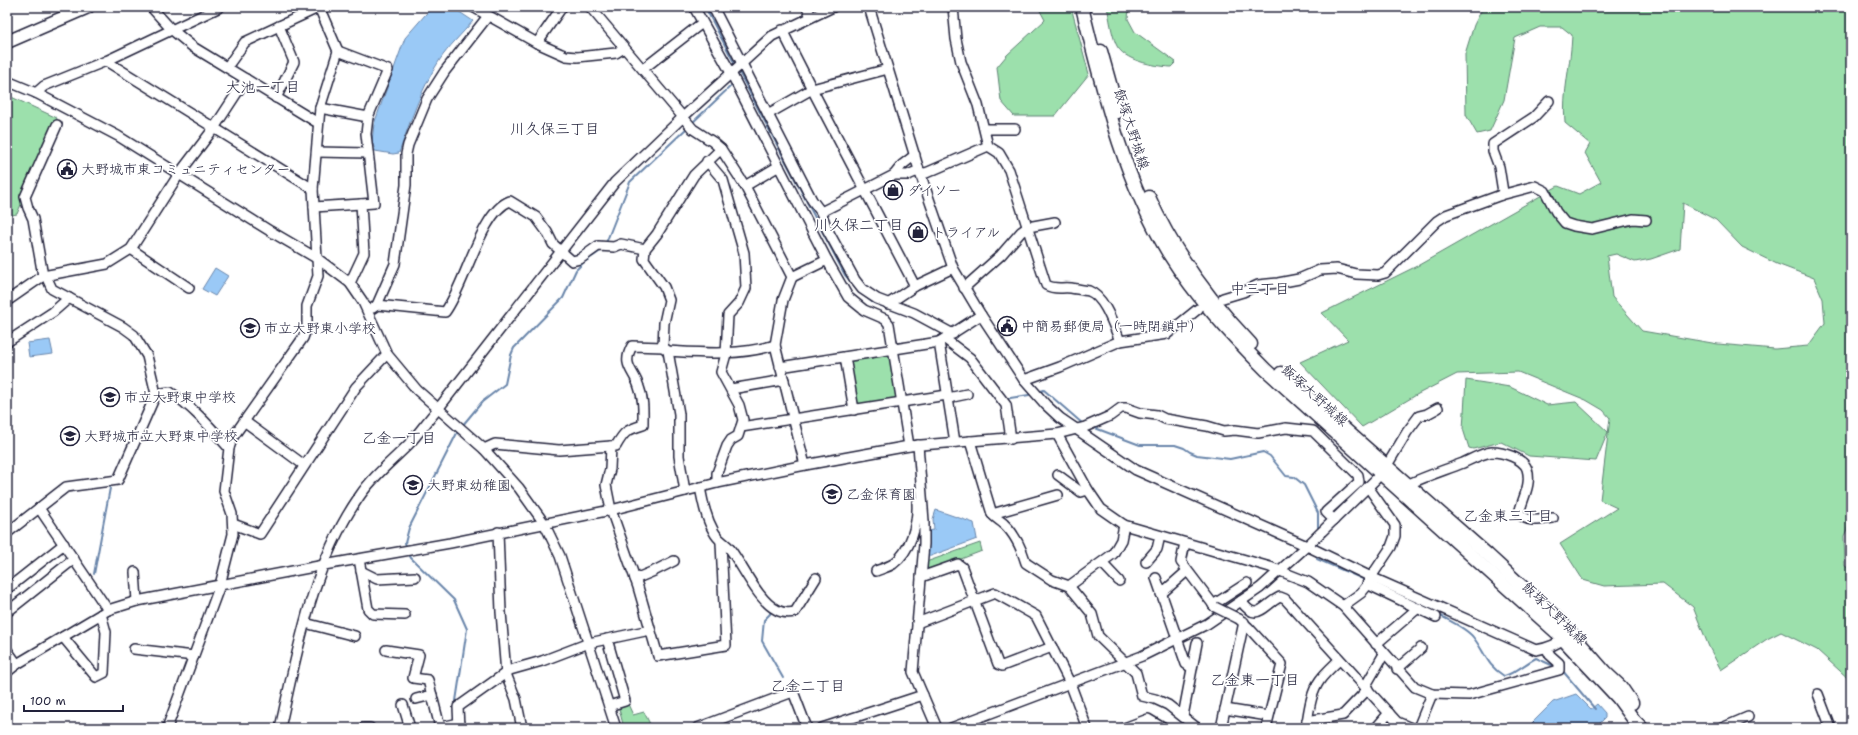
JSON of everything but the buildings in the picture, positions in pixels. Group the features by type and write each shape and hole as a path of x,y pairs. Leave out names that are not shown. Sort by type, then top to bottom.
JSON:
{"main road":[{"path":"7,42 88,7"},
{"name":"飯塚大野城線","path":"1082,7 1102,89 1119,144 1148,215 1169,253 1189,283 1228,333 1266,370 1384,470 1408,484 1488,554 1567,637 1642,728"},
{"name":"飯塚大野城線","path":"1090,7 1125,137 1155,210 1190,270 1231,323 1270,363 1384,470 1620,687 1650,728"}],"street":[{"path":"151,7 171,29 193,47 318,123"},
{"path":"36,93 44,86 106,61 220,7"},
{"path":"167,728 220,585 233,534 233,524 224,491 229,448 233,437 303,338 307,327 307,306 318,276 313,189 318,123 320,108 338,51 319,7 245,42 227,67"},
{"path":"537,43 562,7"},
{"path":"590,7 688,122 721,149 744,186 792,277"},
{"path":"694,7 731,73 848,297 864,310 885,319 889,324 902,403 913,445 924,521 918,623 913,672 937,728"},
{"path":"807,7 811,17"},
{"path":"280,728 310,604 324,565 346,518 359,497 375,476 410,443 438,409 560,250 615,182 688,122 731,73 772,36 833,7"},
{"path":"869,7 920,173 953,268 980,315 1024,380 1046,405 1060,418 1136,470 1307,546 1436,617"},
{"path":"953,7 960,62 978,105 988,146 999,153 1009,170 1046,286 1054,289 1068,288 1090,291 1097,296 1102,302 1120,341"},
{"path":"476,8 537,43 556,52 577,57 616,53 624,48"},
{"path":"716,8 768,114 812,200 821,212 827,229 855,280 862,289 888,304 914,313 970,358 1006,406 1011,439"},
{"path":"368,312 377,305 395,264 406,185 406,154 408,145 427,99 445,71 488,16"},
{"path":"643,69 702,23"},
{"path":"276,98 294,62 279,26"},
{"path":"782,30 916,286"},
{"path":"314,207 374,203 366,134 368,117 388,70 338,51"},
{"path":"106,61 313,189"},
{"path":"768,114 812,89 888,69"},
{"path":"7,301 45,276 108,264 131,249 179,174 214,128 246,80"},
{"path":"7,81 36,93 118,136 270,231 318,259 350,284 368,312 373,327 387,354 417,390 484,449 519,488 544,523 560,556 616,728"},
{"path":"1501,195 1503,192 1499,167 1493,151 1493,144 1534,117 1549,101"},
{"path":"320,108 368,117"},
{"path":"7,533 66,487 118,480 156,394 147,356 134,335 123,327 52,289 45,276 33,219 28,208 26,197 57,125"},
{"path":"985,130 1015,129"},
{"path":"894,175 908,175 915,172 926,173 988,146"},
{"path":"685,491 679,456 679,414 666,349 664,323 669,300 664,288 644,259 645,249 657,234 694,176 721,149"},
{"path":"317,152 368,153"},
{"path":"821,212 894,175 915,155"},
{"path":"707,162 723,180 744,253 746,288 739,303 728,315 726,354 721,372 742,412 743,420 738,436 731,440 727,446 717,473 717,483"},
{"path":"744,186 780,166"},
{"path":"1224,298 1243,292 1258,284 1278,283 1299,279 1320,270 1337,269 1356,274 1378,275 1385,273 1436,221 1446,214 1501,195 1535,186 1545,191 1556,212 1565,223 1574,226 1592,229 1633,219 1646,220"},
{"path":"377,305 445,312 463,281 482,232 503,203 510,201 536,217 547,232 553,244 572,260 580,258 598,246 614,247 621,244 645,249"},
{"path":"350,284 364,253 361,204"},
{"path":"964,288 1001,255 1021,232 1028,227 1055,222"},
{"path":"131,249 189,288"},
{"path":"804,465 784,380 774,345 783,300 792,277 828,260"},
{"path":"888,304 916,286 953,268"},
{"path":"7,342 53,312 69,298"},
{"path":"1024,380 1060,367 1120,341 1167,334 1198,309"},
{"path":"780,367 894,350 946,338 980,315"},
{"path":"946,338 948,397 955,442"},
{"path":"484,449 495,444 559,450 616,446 623,433 628,429 643,425 644,406 639,386 629,369 627,361 629,351 632,346 726,354 759,350 774,345"},
{"path":"233,524 260,534 356,386 387,354"},
{"path":"845,357 854,410"},
{"path":"731,389 784,380"},
{"path":"156,394 170,392 181,400 209,426 229,448"},
{"path":"741,427 968,394"},
{"path":"7,672 17,664 105,612 137,601 404,551 611,510 717,483 913,445 1011,439 1057,434 1090,425 1110,416 1121,408 1126,408 1140,414 1157,415 1165,419 1207,426 1224,431 1235,430 1258,433 1286,428 1313,431 1358,475 1358,482 1326,512 1334,520"},
{"path":"951,728 1125,663 1207,624 1260,588 1307,546 1384,470 1407,432 1419,416 1427,414 1438,408"},
{"path":"244,421 304,465"},
{"path":"1057,434 1088,490 1101,509 1124,525 1279,571 1308,582 1343,606 1384,654 1415,687 1432,694 1469,695 1559,667 1550,655 1548,649"},
{"path":"970,441 992,514 998,521 1006,525 1018,542 1026,563 1052,580 1069,586 1092,614 1098,636 1136,673 1142,696 1155,699 1168,705 1197,728"},
{"path":"876,571 892,565 904,552 916,524 918,510 913,445"},
{"path":"611,446 610,469 606,485 611,510 635,579 658,656 726,645 721,542"},
{"path":"1408,484 1476,457 1492,452 1502,453 1514,457 1524,464 1527,469 1528,482 1519,514 1526,520 1534,521 1552,518"},
{"path":"1058,475 1081,492 1088,490"},
{"path":"700,487 706,515 721,542 729,548 758,592 776,610 783,613 795,612 816,578"},
{"path":"1343,606 1361,593 1391,547 1396,536 1395,525 1368,487"},
{"path":"992,514 1058,495"},
{"path":"39,508 74,559 105,612 106,632 104,673 96,677 63,637"},
{"path":"1069,586 1075,580 1102,563 1118,548 1124,525"},
{"path":"498,532 500,612 506,674 516,699 522,728"},
{"path":"1146,562 1157,549 1160,536"},
{"path":"1185,543 1182,562 1187,571 1214,606 1241,621 1282,664 1266,728"},
{"path":"7,589 64,544"},
{"path":"7,612 74,559"},
{"path":"359,559 368,609 373,614 405,615"},
{"path":"635,579 674,561"},
{"path":"1102,563 1120,581"},
{"path":"921,577 958,564 962,567 998,664 1002,666 1052,647"},
{"path":"361,571 377,579 415,577"},
{"path":"1162,594 1187,571"},
{"path":"135,572 137,601"},
{"path":"1156,578 1186,664 1192,668"},
{"path":"1369,581 1536,650 1548,649 1567,637"},
{"path":"1214,606 1247,583"},
{"path":"918,623 995,593 1036,616 1070,683 1087,728"},
{"path":"1241,601 1246,609 1254,613 1259,612 1275,599 1280,597 1285,599 1397,722 1411,728"},
{"path":"1376,644 1418,608"},
{"path":"1221,728 1241,621"},
{"path":"305,623 355,636"},
{"path":"386,650 419,655 413,678 428,680 439,727 459,726 458,706 510,670 542,661 589,643 650,630"},
{"path":"607,639 625,701 609,706"},
{"path":"1183,716 1197,643"},
{"path":"1398,669 1421,648"},
{"path":"134,649 194,656"},
{"path":"7,650 17,664"},
{"path":"1339,660 1320,679 1316,687 1306,725 1343,715 1366,688 1384,654"},
{"path":"697,728 790,693 794,694 807,728"},
{"path":"1418,728 1432,694"},
{"path":"1818,694 1831,728"},
{"path":"416,699 432,695"},
{"path":"822,728 923,695"},
{"path":"404,705 410,728"},
{"path":"1225,709 1268,716"},
{"path":"1376,728 1390,713"},
{"path":"1722,728 1748,717"},
{"path":"1124,728 1148,719 1163,728"},
{"path":"364,728 370,728"}],"green space":[{"path":"1038,7 1071,7 1089,74 1055,116 1014,116 1001,101 997,67 1007,55 1045,20"},
{"path":"1107,7 1129,7 1128,19 1135,32 1176,62 1171,67 1148,64 1125,55 1116,44"},
{"path":"1483,7 1851,7 1851,520 1844,536 1845,566 1851,570 1851,681 1817,650 1781,632 1767,639 1721,670 1709,647 1693,607 1663,584 1604,586 1583,580 1560,544 1617,508 1600,500 1610,418 1603,410 1586,400 1518,372 1457,374 1418,394 1362,427 1300,362 1348,340 1322,313 1419,265 1558,186 1579,194 1601,182 1585,153 1590,144 1565,123 1564,112 1572,35 1562,27 1540,27 1515,38 1504,100 1490,131 1477,134 1466,115 1465,54 1474,25","holes":["1683,203 1716,220 1742,247 1777,264 1814,278 1823,299 1825,323 1808,346 1775,349 1718,344 1642,331 1612,297 1607,256 1616,254 1635,262 1651,259 1680,249"]},
{"path":"7,95 57,118 17,214 7,216"},
{"path":"894,351 902,403 854,410 845,357"},
{"path":"1466,380 1510,387 1547,405 1576,402 1608,432 1596,461 1529,456 1501,442 1473,449 1469,448 1463,429"},
{"path":"980,543 982,551 927,572 925,570 926,562"},
{"path":"628,704 633,715 644,712 652,728 624,728 619,709"}],"water":[{"path":"432,7 452,7 473,21 439,61 416,106 399,153 393,154 375,151 372,141 374,124 405,38"},
{"path":"215,268 228,276 215,296 202,289"},
{"path":"50,340 53,354 29,357 27,343"},
{"path":"936,510 974,523 977,539 928,557 927,531 934,530 933,519"},
{"path":"1576,694 1591,709 1597,704 1605,713 1605,718 1600,723 1602,728 1527,728 1553,702"}],"waterway":[{"path":"705,7 736,66"},
{"path":"738,70 845,275 852,283"},
{"path":"691,124 733,84"},
{"path":"606,243 630,182 688,127"},
{"path":"462,426 482,402 505,384 511,355 514,348 563,298 576,270 583,263 602,250"},
{"path":"860,292 872,302 915,318"},
{"path":"1041,391 1044,390 1083,424"},
{"path":"1004,399 1029,395"},
{"path":"1095,428 1140,445 1175,445 1197,455 1230,459 1263,452 1270,456 1286,476 1294,477 1304,485 1318,513 1318,528"},
{"path":"407,548 405,543 409,528 458,431"},
{"path":"94,574 110,488"},
{"path":"408,552 411,558 454,600 467,629 456,701"},
{"path":"1317,558 1363,579"},
{"path":"771,610 770,614 764,620 762,641 783,678"},
{"path":"1439,615 1458,625 1470,634 1489,663 1504,676 1512,673 1536,658 1556,667"},
{"path":"1562,670 1595,709"}],"place":[{"name":"大野城市東コミュニティセンター","path":"67,169"},
{"name":"ダイソー","path":"893,190"},
{"name":"トライアル","path":"918,232"},
{"name":"中簡易郵便局（一時閉鎖中）","path":"1007,326"},
{"name":"市立大野東小学校","path":"250,328"},
{"name":"市立大野東中学校","path":"110,397"},
{"name":"大野城市立大野東中学校","path":"70,436"},
{"name":"大野東幼稚園","path":"413,485"},
{"name":"乙金保育園","path":"832,494"}],"district":[{"name":"大池一丁目","path":"263,87"},
{"name":"川久保三丁目","path":"555,129"},
{"name":"川久保二丁目","path":"859,225"},
{"name":"中三丁目","path":"1260,289"},
{"name":"乙金一丁目","path":"399,438"},
{"name":"乙金東三丁目","path":"1508,516"},
{"name":"乙金東一丁目","path":"1255,680"},
{"name":"乙金二丁目","path":"808,686"}]}
